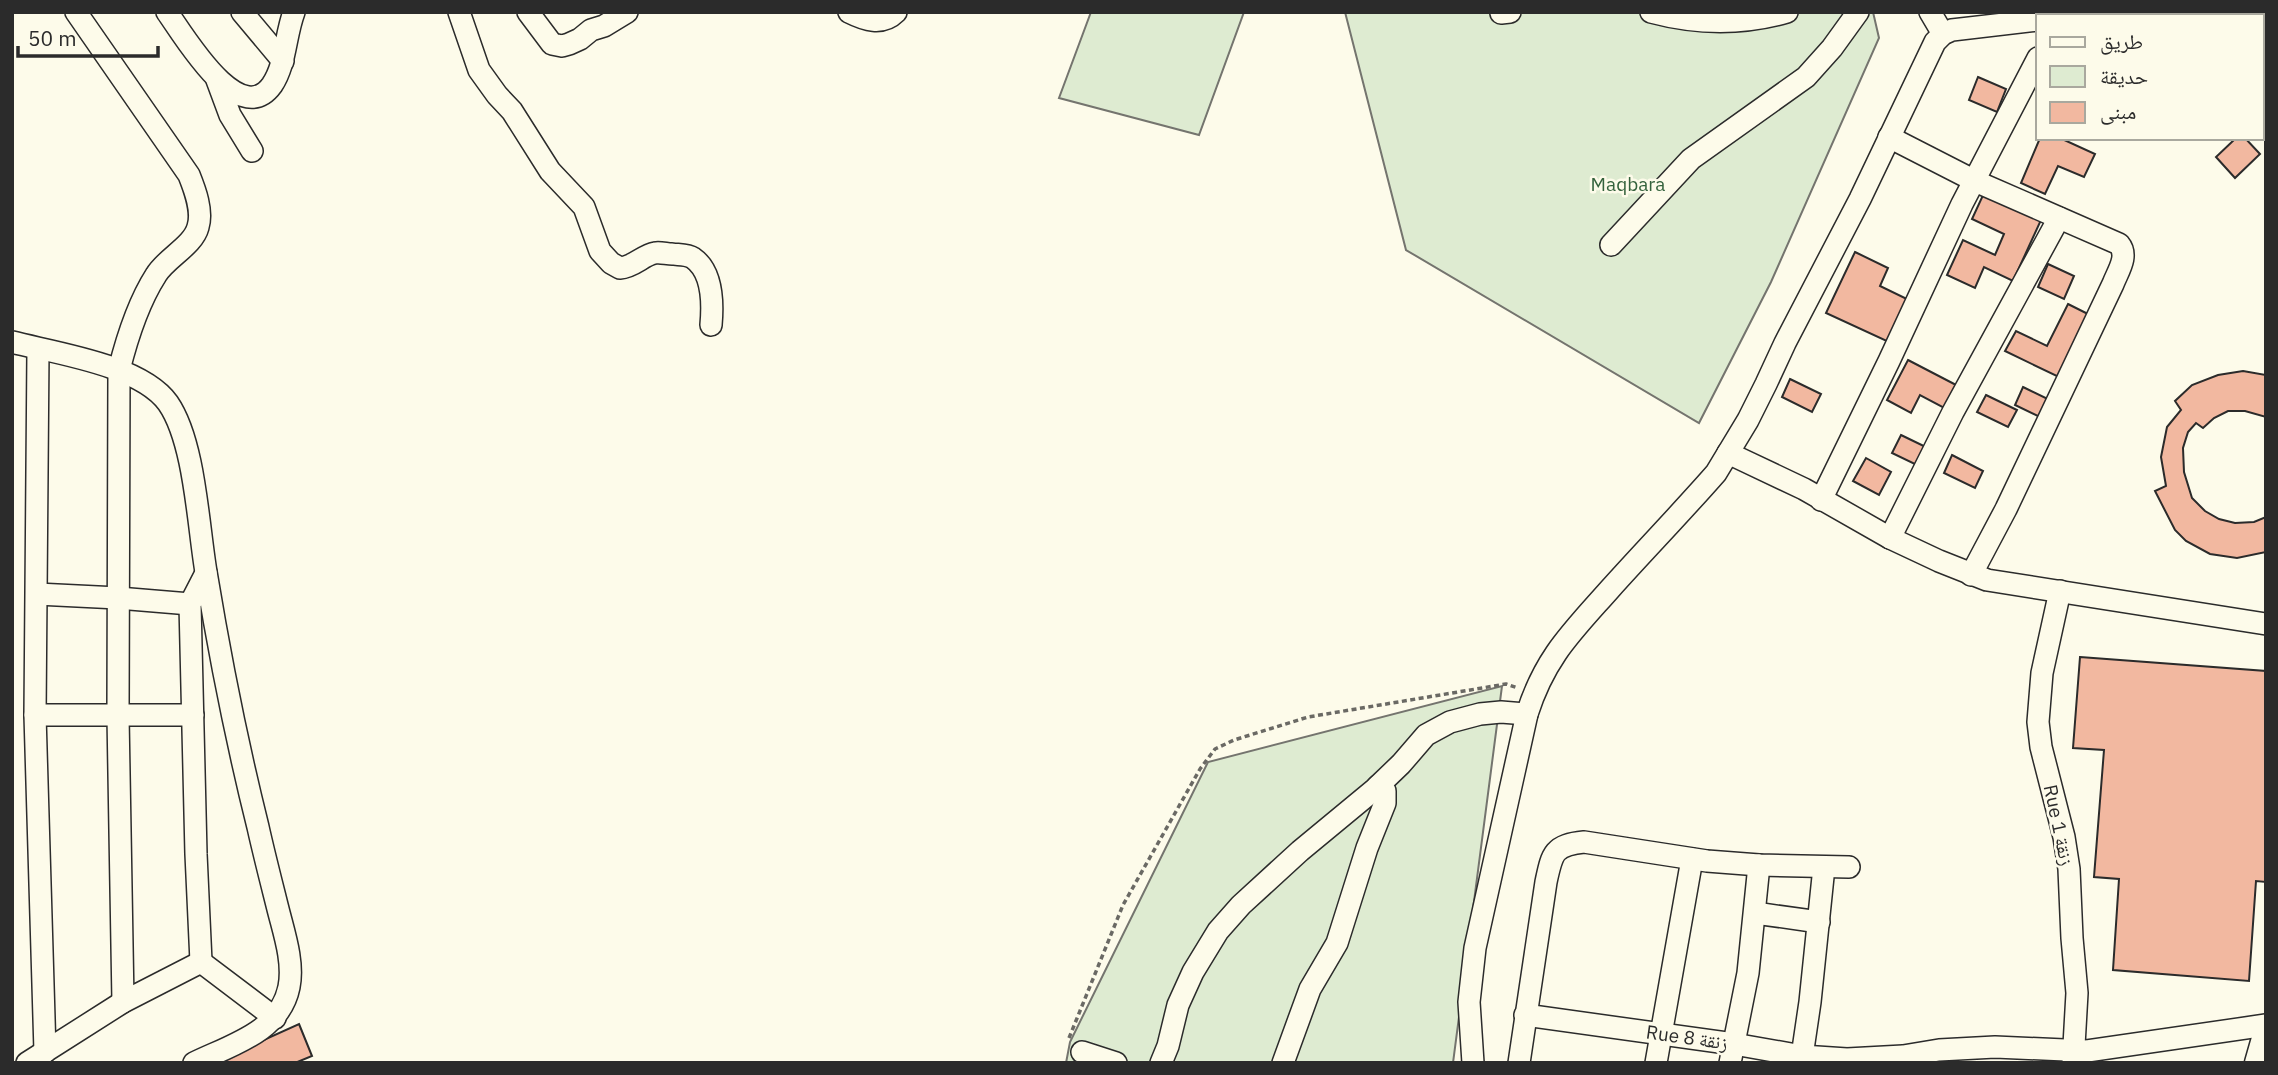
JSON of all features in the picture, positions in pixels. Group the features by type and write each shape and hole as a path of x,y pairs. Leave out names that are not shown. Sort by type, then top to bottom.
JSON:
{"main road":[{"path":"2258,1063 2266,1035"}],"street":[{"path":"76,12 189,175 195,192 199,221 195,233 186,245 162,267 149,287 133,325 119,370 118,716 123,1002"},
{"path":"167,12 217,80 230,115 252,151"},
{"path":"242,12 283,61"},
{"path":"217,80 233,92 246,96 265,92 272,85 283,61 294,12"},
{"path":"459,12 479,71 512,111 550,171 584,206 597,243 606,258 620,268 654,253 693,258 709,283 712,301 711,324"},
{"path":"528,12 552,44 569,44 580,39 596,21 604,26 627,12"},
{"path":"849,12 864,19 881,21 889,19 896,12"},
{"path":"1651,12 1711,22 1744,21 1787,12"},
{"path":"1611,246 1691,159 1806,77 1832,48 1858,12"},
{"path":"1930,12 1942,34"},
{"path":"1473,1063 1469,1002 1475,948 1527,714 1549,662 1630,566 1716,473 1760,396 1931,49 1942,34 1965,28 2036,20"},
{"path":"1821,500 1975,181 2036,62"},
{"path":"1889,137 1975,181 2119,244 2124,255 2063,391 1971,575"},
{"path":"1890,538 1959,401 2059,218"},
{"path":"12,342 119,370 157,391 168,403 177,421 190,466 206,573 244,773 290,970 286,999 275,1018 255,1034 194,1063"},
{"path":"36,1057 38,350"},
{"path":"1728,453 1781,478 1890,538 1971,575 2010,584 2266,624"},
{"path":"201,962 190,604 206,573"},
{"name":"Rue 1 زنقة","path":"2060,591 2042,673 2038,722 2041,747 2069,869 2077,993 2073,1057"},
{"path":"37,594 190,604"},
{"path":"1161,1063 1193,972 1218,931 1241,905 1378,786 1438,727 1480,714 1527,714"},
{"path":"35,715 193,715"},
{"path":"1283,1063 1310,989 1337,943 1367,848 1385,803 1385,792 1378,786"},
{"path":"1519,1063 1546,882 1551,860 1557,849 1584,842 1692,859 1759,865 1849,867"},
{"path":"1656,1063 1692,859"},
{"path":"1732,1053 1748,973 1759,865"},
{"path":"1801,1060 1824,867"},
{"path":"1755,913 1819,922"},
{"path":"201,962 275,1018"},
{"path":"36,1057 123,1002 201,962"},
{"name":"Rue 8 زنقة","path":"1525,1015 1661,1034 1732,1053 1801,1060 1890,1057 1939,1050 1994,1047 2073,1057 2087,1051 2266,1025"},
{"path":"1074,1049 1116,1063"}],"path":[{"path":"1074,1049 1123,905 1200,769 1215,749 1234,740 1308,717 1506,684 1534,694"}],"green space":[{"path":"1091,12 1244,12 1199,135 1059,98"},
{"name":"Maqbara","path":"1345,12 1873,12 1879,38 1771,282 1699,423 1406,250"},
{"path":"1502,686 1453,1063 1066,1063 1070,1042 1208,762"}],"building":[{"path":"1978,77 2006,89 1997,112 1969,100"},
{"path":"2264,84 2266,86 2266,125 2264,122"},
{"path":"2039,140 2064,140 2095,154 2084,177 2058,166 2045,194 2021,183"},
{"path":"2234,140 2247,140 2260,154 2235,178 2216,157"},
{"path":"1984,193 2041,220 2013,281 1984,267 1975,288 1947,275 1963,240 1995,255 2004,234 1972,219"},
{"path":"1855,252 1888,268 1880,286 1911,301 1891,343 1826,313"},
{"path":"2048,264 2074,276 2064,299 2038,287"},
{"path":"2068,304 2094,317 2063,379 2005,351 2016,331 2047,346"},
{"path":"1908,360 1960,387 1948,410 1920,395 1911,413 1887,400"},
{"path":"2243,371 2266,375 2266,417 2245,411 2228,411 2203,428 2196,423 2188,432 2183,448 2184,472 2192,498 2205,511 2219,519 2235,523 2254,522 2266,517 2266,552 2237,558 2210,554 2186,541 2175,530 2155,491 2166,486 2161,457 2167,427 2181,410 2175,401 2192,385 2218,375"},
{"path":"1790,379 1821,394 1812,412 1782,397"},
{"path":"2023,387 2054,402 2046,420 2015,405"},
{"path":"1986,395 2017,410 2008,427 1977,412"},
{"path":"1901,435 1932,450 1923,468 1892,453"},
{"path":"1952,455 1983,471 1975,488 1944,473"},
{"path":"1866,458 1891,472 1879,495 1853,481"},
{"path":"2080,657 2266,671 2266,882 2256,881 2249,981 2113,970 2119,879 2094,877 2104,750 2073,748"},
{"path":"299,1024 312,1056 295,1063 226,1063 224,1058"}]}
